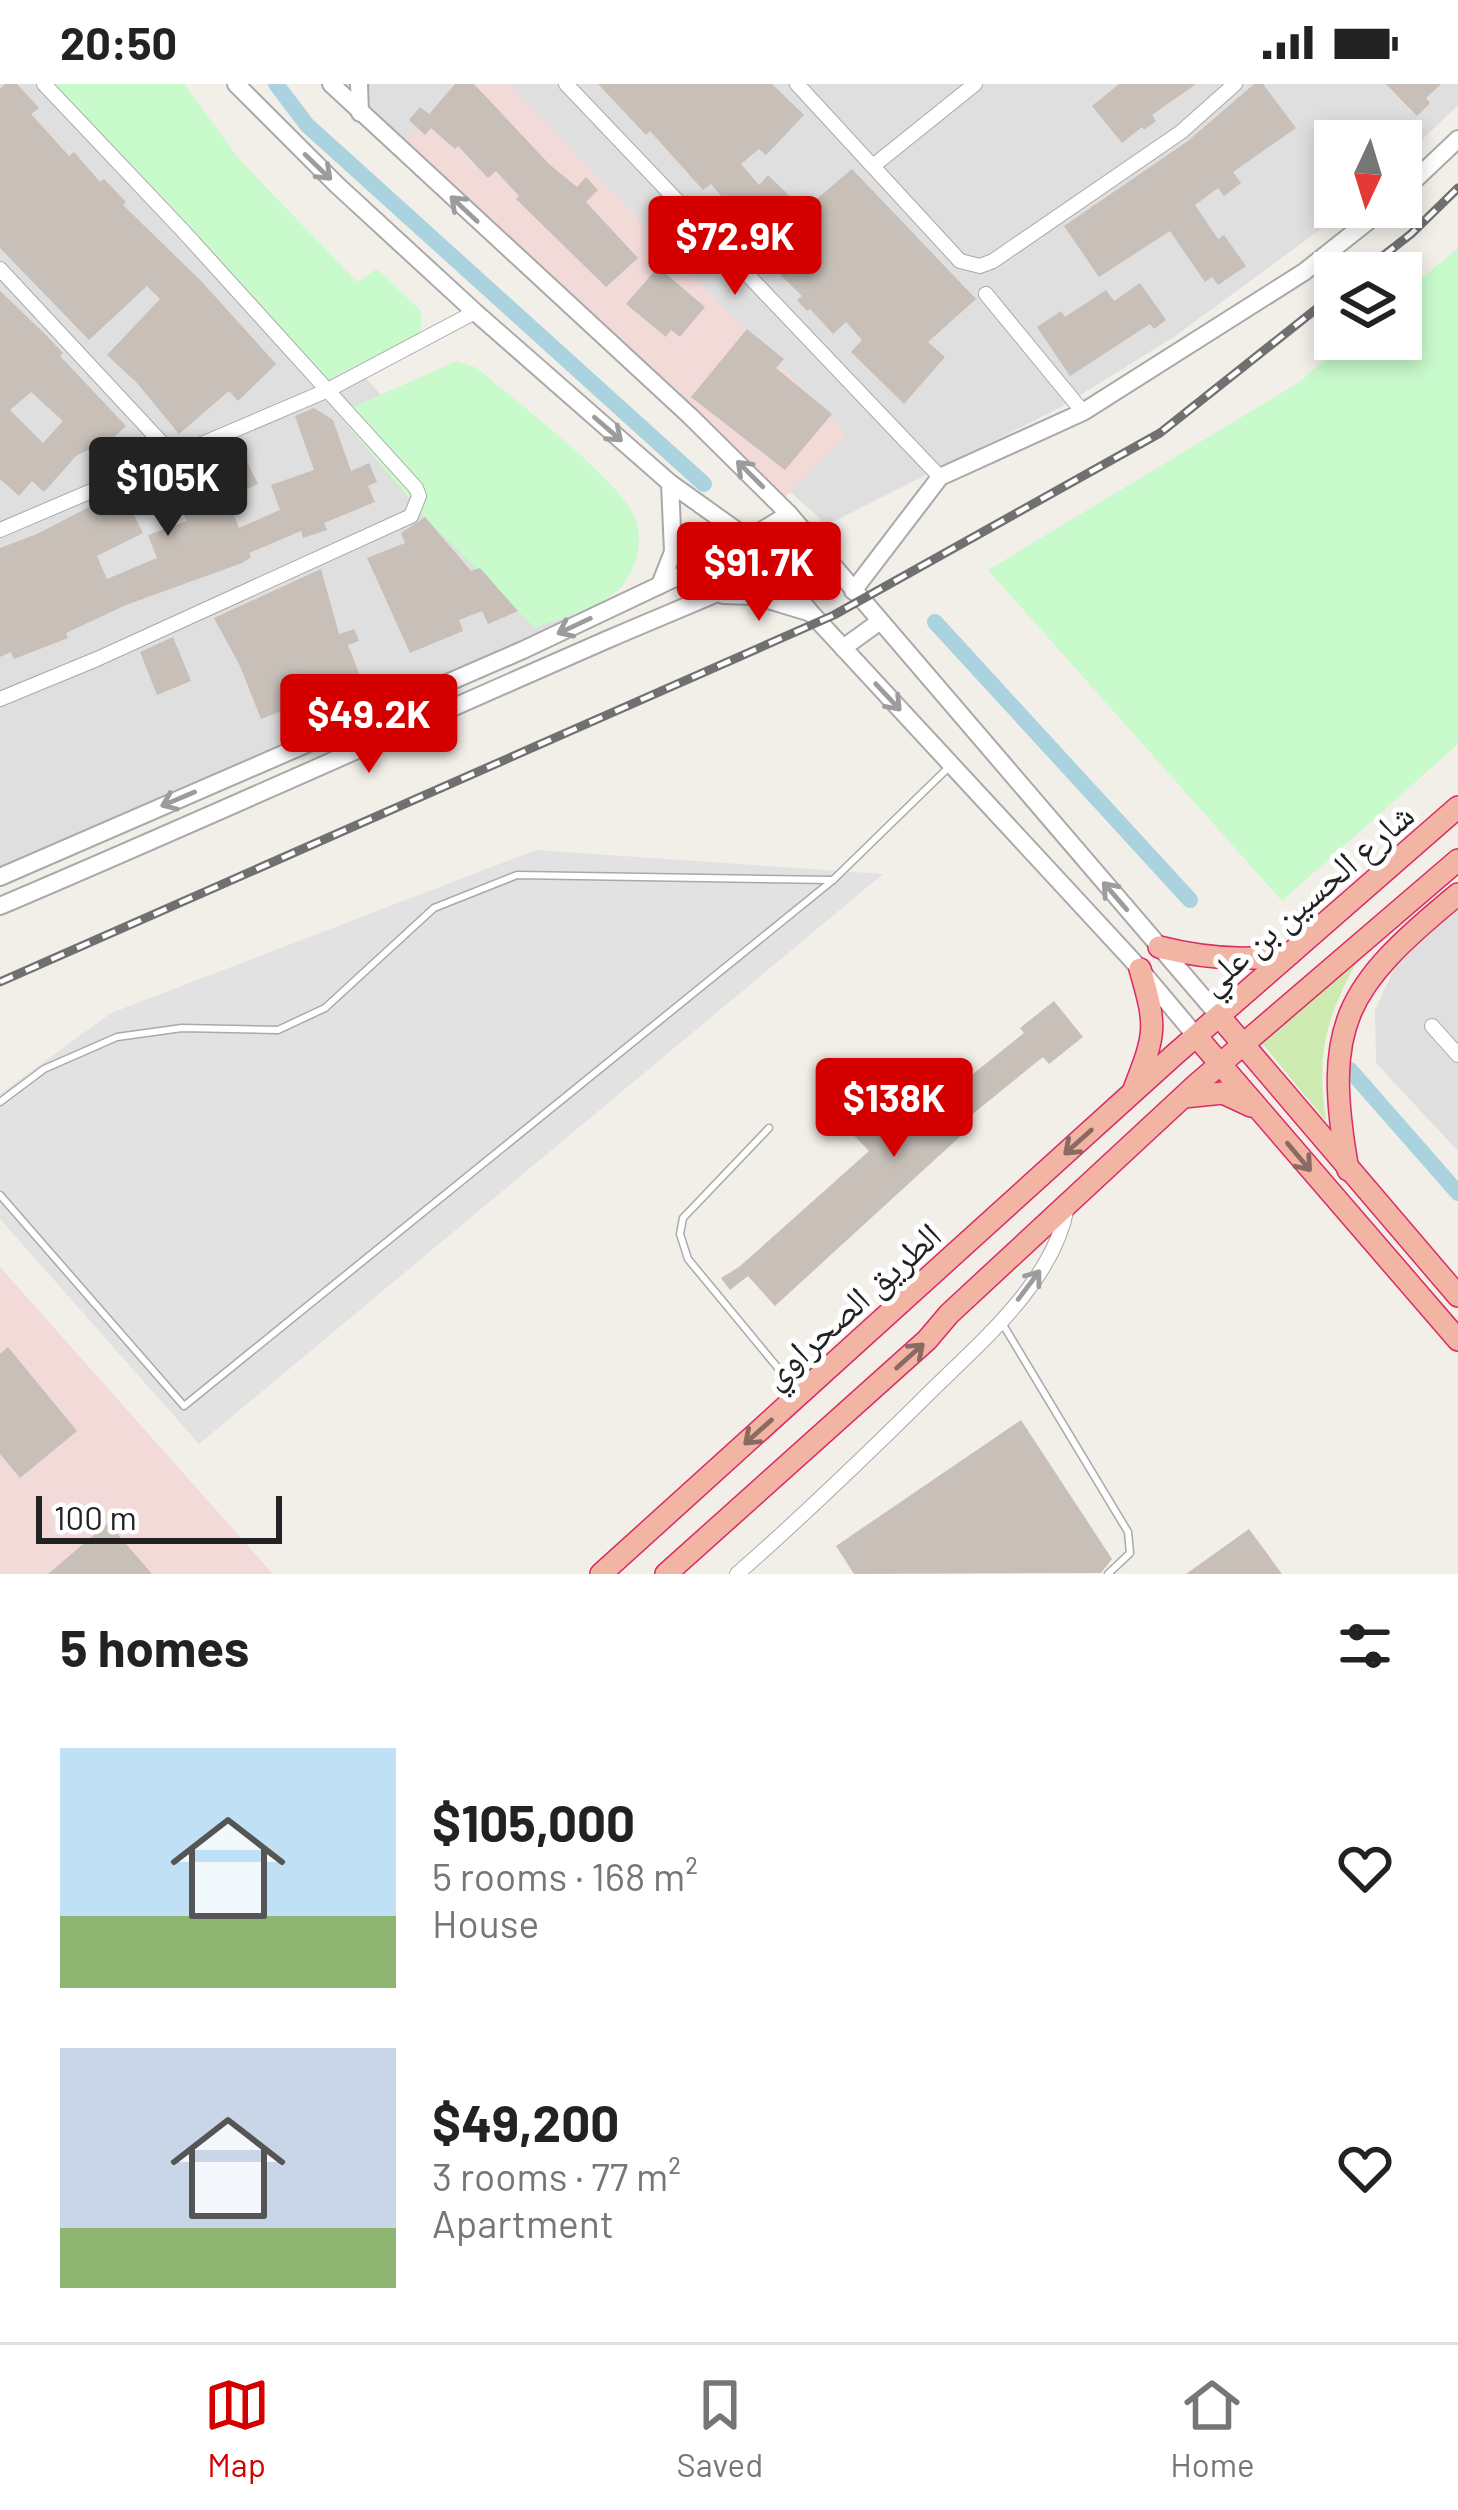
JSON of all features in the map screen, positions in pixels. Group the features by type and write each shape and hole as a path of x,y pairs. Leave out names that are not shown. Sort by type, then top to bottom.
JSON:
{"highway":[{"name":"شارع الحسين بن علي","path":"1196,1036 1458,807"},
{"name":"شارع الحسين بن علي","path":"1220,1064 1458,860"},
{"path":"1348,1170 1336,1083 1345,1022 1383,961 1458,894"},
{"path":"1159,947 1219,958 1290,954"},
{"path":"1132,1093 1150,1046 1154,1018 1140,969"},
{"path":"1219,1016 1458,1296"},
{"path":"1196,1036 1458,1340"},
{"name":"الطريق الصحراوي","path":"602,1574 1196,1036"},
{"name":"الطريق الصحراوي","path":"666,1574 927,1340 949,1314 1220,1064"},
{"path":"1183,1097 1223,1094 1262,1112"}],"street":[{"path":"0,699 415,512 416,488 44,84"},
{"path":"236,84 475,312 670,483 750,540 1196,1036"},
{"path":"331,84 690,416 789,514 1219,1016"},
{"path":"359,84 360,113"},
{"path":"566,84 940,477"},
{"path":"796,84 960,261 980,266 1181,132 1235,84"},
{"path":"872,166 975,84"},
{"path":"1422,173 1458,139"},
{"path":"853,591 940,477 1083,412 1304,272 1360,228"},
{"path":"0,269 172,454"},
{"path":"986,293 1083,412"},
{"path":"0,511 6,527 326,391 475,312"},
{"path":"660,585 673,552 670,483"},
{"path":"0,877 523,650 750,540 789,514"},
{"path":"0,906 820,548"},
{"path":"716,595 755,596 811,613"},
{"path":"843,648 879,622"},
{"path":"1432,1026 1458,1055"},
{"path":"737,1574 854,1467 1000,1319 1048,1256 1064,1227 1068,1202"}],"lane":[{"path":"0,1195 184,1406 833,880 951,765"},
{"path":"0,1102 44,1069 117,1037 182,1028 278,1030 326,1008 434,908 517,875 833,880"},
{"path":"769,1128 690,1209 680,1234 688,1259 800,1394"},
{"path":"1000,1319 1128,1532 1130,1553 1108,1574"}],"shaded area":[{"path":"0,84 110,84 582,626 0,878"},
{"path":"340,84 1458,84 1458,105 1422,140 1422,120 1314,120 1314,228 1322,228 1174,337 1059,408 827,525"},
{"path":"456,84 508,84 847,434 775,507 394,153"},
{"path":"536,850 883,874 199,1444 0,1219 0,1094 111,1013"},
{"path":"1458,907 1458,1151 1376,1063 1375,1010 1399,959"},
{"path":"0,1267 273,1574 0,1574"}],"green space":[{"path":"44,84 184,84 239,159 357,282 377,269 421,311 421,334 328,381"},
{"path":"1458,248 1458,744 1282,901 988,570 1298,383 1325,360 1422,360 1422,278"},
{"path":"457,361 477,368 539,420 590,464 627,505 638,531 635,562 620,588 604,601 535,628 425,517 346,424 353,407"},
{"path":"1360,956 1326,1036 1322,1075 1326,1121 1261,1042"}],"building":[{"path":"17,84 39,108 31,114 69,156 74,152 100,182 104,179 126,202 123,205 276,364 238,401 229,391 179,434 107,355 160,299 147,286 89,340 0,248 0,89"},
{"path":"455,84 474,84 550,165 577,187 586,177 598,190 586,202 638,258 606,287 516,199 519,196 496,171 488,178 458,146 455,149 431,128 425,135 409,120 420,107 429,114"},
{"path":"598,84 772,84 804,115 766,155 759,149 741,164 759,185 768,175 804,210 852,169 976,299 928,342 945,357 904,404 851,352 862,340 846,322 833,334 807,311 797,300 802,296 760,255 766,249 726,217 733,210 711,184 703,190 650,131 646,135"},
{"path":"1119,84 1196,84 1152,115 1156,121 1122,143 1092,106"},
{"path":"1254,84 1263,84 1296,128 1233,172 1241,183 1224,196 1218,188 1195,205 1218,239 1224,235 1246,266 1218,285 1212,277 1205,282 1170,231 1099,277 1064,226 1188,141"},
{"path":"1386,84 1441,84 1417,116"},
{"path":"658,267 705,307 680,337 671,330 666,337 626,304"},
{"path":"1140,283 1166,320 1154,329 1150,324 1070,376 1037,327 1061,311 1065,317 1106,290 1114,301"},
{"path":"0,291 63,353 60,356 126,426 94,456 88,450 76,456 44,492 32,481 19,496 0,479","holes":["31,392 63,421 43,443 10,410"]},
{"path":"747,329 784,359 776,368 832,414 785,470 691,397"},
{"path":"314,408 333,420 351,471 369,463 377,482 368,486 375,502 324,523 327,530 303,538 301,531 249,553 251,557 242,563 126,605 66,633 68,638 14,659 11,652 0,657 0,548 114,494 122,510 129,506 143,533 97,556 107,579 157,558 148,535 187,521 169,482 209,459 206,454 237,441 258,484 227,498 239,528 280,510 271,485 314,470 295,416"},
{"path":"425,517 471,571 480,568 518,611 488,624 482,611 459,620 463,631 410,653 367,558 405,543 401,533"},
{"path":"321,569 339,634 354,629 359,641 348,645 360,676 285,704 287,709 261,719 214,618"},
{"path":"173,637 191,681 157,695 140,652"},
{"path":"1054,1001 1083,1037 1049,1064 1043,1057 959,1125 965,1132 775,1306 748,1276 730,1290 721,1278 869,1151 833,1114 848,1099 882,1133 927,1092 938,1102 1024,1033 1020,1028"},
{"path":"8,1347 77,1431 20,1478 0,1454 0,1354"},
{"path":"1021,1420 1112,1559 1101,1573 854,1574 836,1546"},
{"path":"108,1523 152,1574 48,1574"},
{"path":"1249,1529 1282,1574 1186,1574"}],"waterway":[{"path":"276,84 307,125 704,484"},
{"path":"935,622 1190,900"},
{"path":"1350,1070 1458,1193"}],"railway":[{"path":"1388,252 1458,188"},
{"path":"0,982 834,615 1160,433 1314,311"}]}
